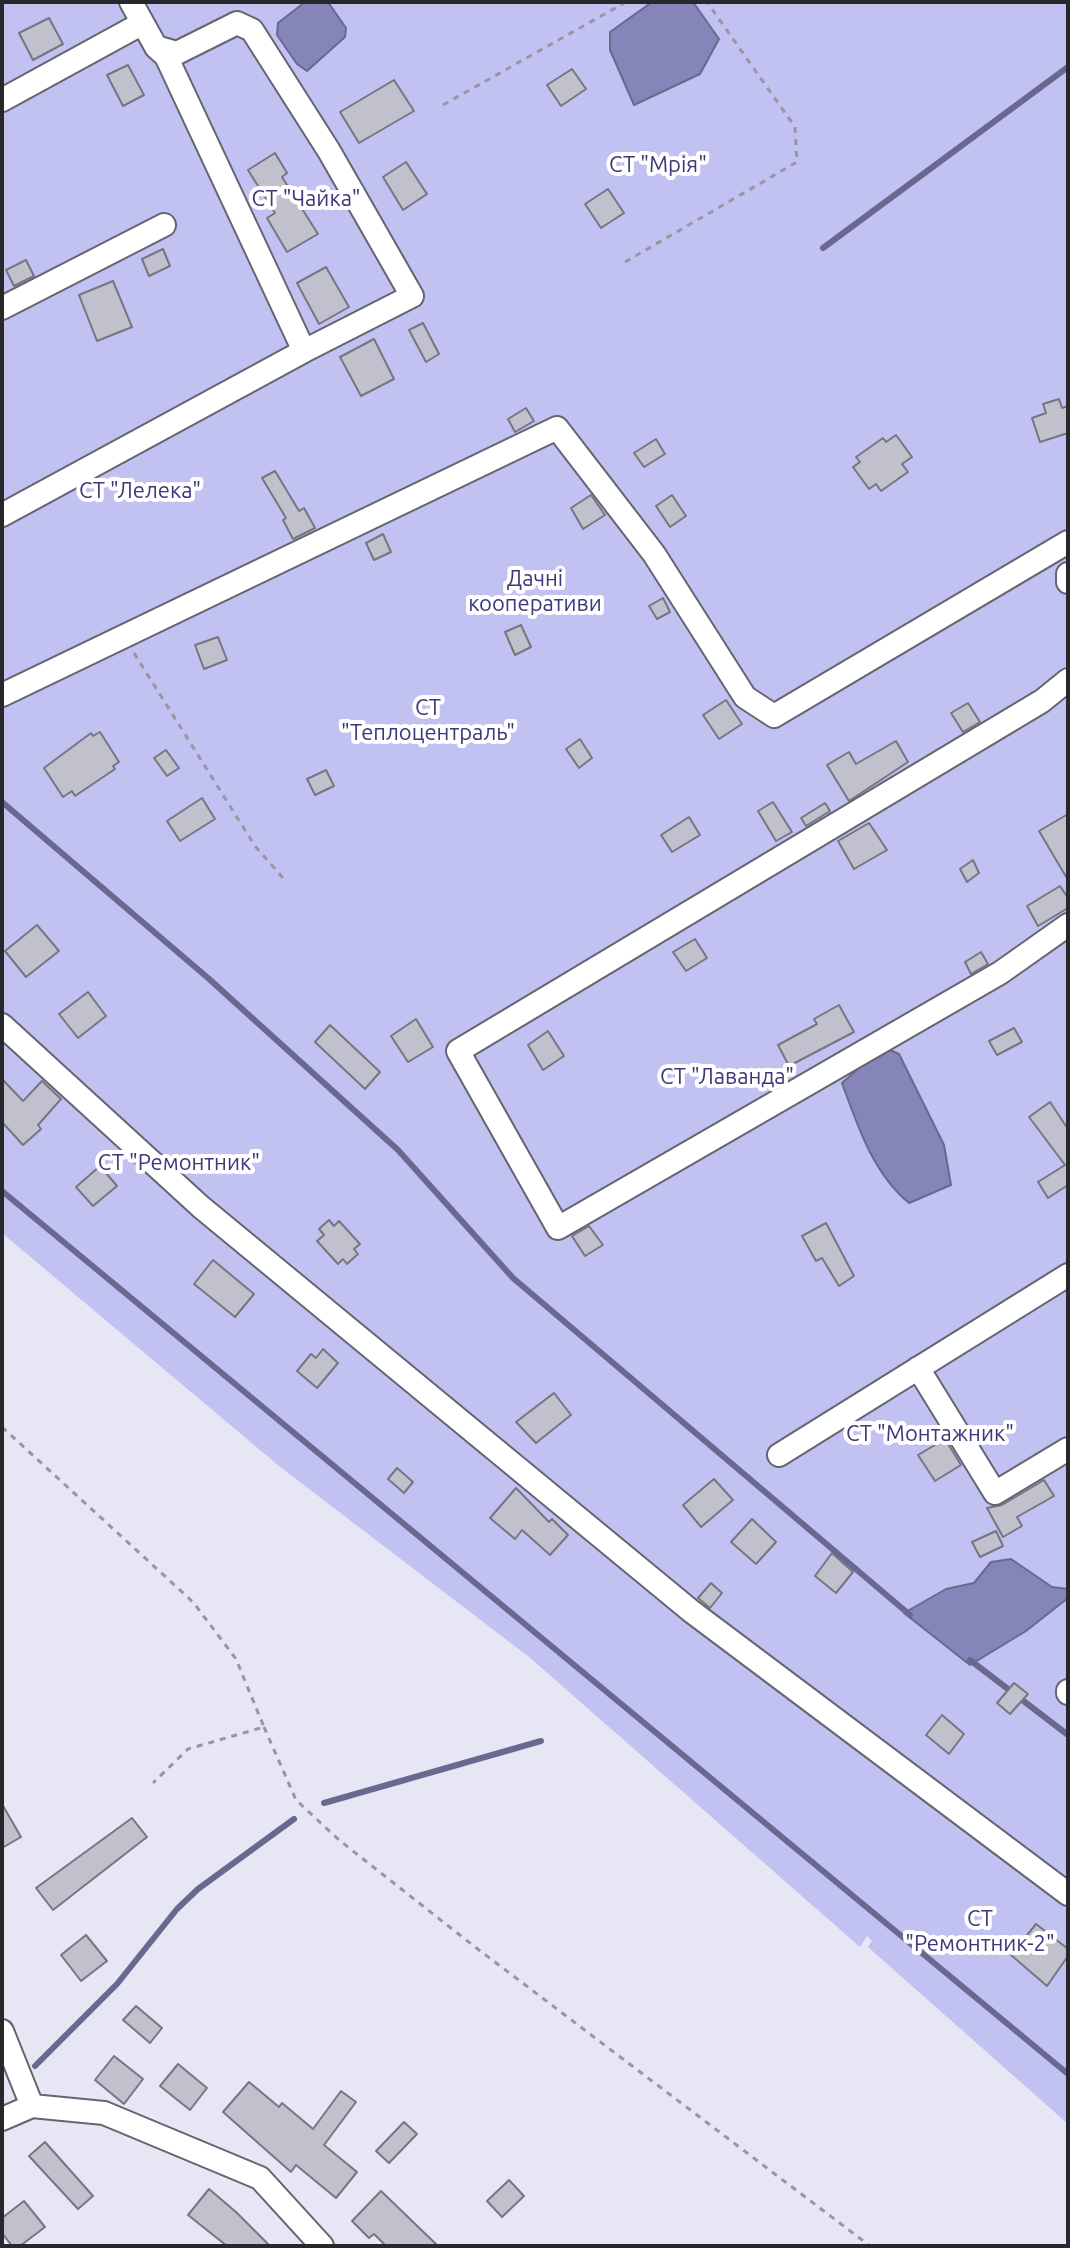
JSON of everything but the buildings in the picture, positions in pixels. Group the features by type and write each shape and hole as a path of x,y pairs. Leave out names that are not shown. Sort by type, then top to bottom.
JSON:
{"street":[{"path":"131,2 141,24 166,56 304,351"},
{"path":"2,515 412,296 329,151 252,30 237,23 177,53 156,47"},
{"path":"2,100 141,24"},
{"path":"2,308 164,225"},
{"path":"2,695 557,428 654,554 745,697 774,716 1068,542"},
{"path":"1068,574 1068,582"},
{"path":"1068,680 1042,701 845,822 458,1051 558,1228 1000,973 1068,925"},
{"path":"2,1025 201,1207 691,1611 1068,1894"},
{"path":"779,1455 1068,1275"},
{"path":"918,1368 995,1493 1068,1449"},
{"path":"2,2031 32,2106"},
{"path":"2,2119 32,2106 104,2113 260,2178 322,2246"}],"path":[{"path":"443,105 626,2"},
{"path":"625,262 797,162 795,127 707,2"},
{"path":"124,637 255,846 284,879"},
{"path":"2,1427 193,1602 236,1659 296,1800 339,1840 475,1947 870,2246"},
{"path":"153,1783 188,1749 264,1727"}],"green space":[{"name":"Дачні кооперативи","path":"2,2 1068,2 1068,2124 868,1947 872,1941 867,1936 860,1947 529,1657 279,1466 2,1233"}],"shaded area":[{"path":"305,2 328,2 346,28 345,37 307,71 297,64 277,35 278,23"},
{"path":"652,2 693,2 719,39 700,74 634,105 610,50 610,32"},
{"path":"890,1050 899,1054 944,1145 951,1185 909,1203 876,1163 842,1083 859,1068"},
{"path":"1011,1559 1052,1587 1068,1589 1068,1598 1026,1631 970,1665 904,1613 946,1589 974,1583 991,1562"}],"waterway":[{"path":"823,248 1068,67"},
{"path":"2,802 208,978 398,1150 513,1278 910,1615"},
{"path":"2,1191 1068,2074"},
{"path":"970,1660 1068,1735"},
{"path":"324,1803 541,1741"},
{"path":"35,2066 117,1984 177,1909 198,1889 294,1819"}],"park label":[{"name":"СТ \"Мрія\"","path":"658,165"},
{"name":"СТ \"Чайка\"","path":"306,199"},
{"name":"СТ \"Лелека\"","path":"140,491"},
{"name":"СТ \"Теплоцентраль\"","path":"428,720"},
{"name":"СТ \"Лаванда\"","path":"727,1077"},
{"name":"СТ \"Ремонтник\"","path":"179,1163"},
{"name":"СТ \"Монтажник\"","path":"930,1434"},
{"name":"СТ \"Ремонтник-2\"","path":"980,1932"}]}
